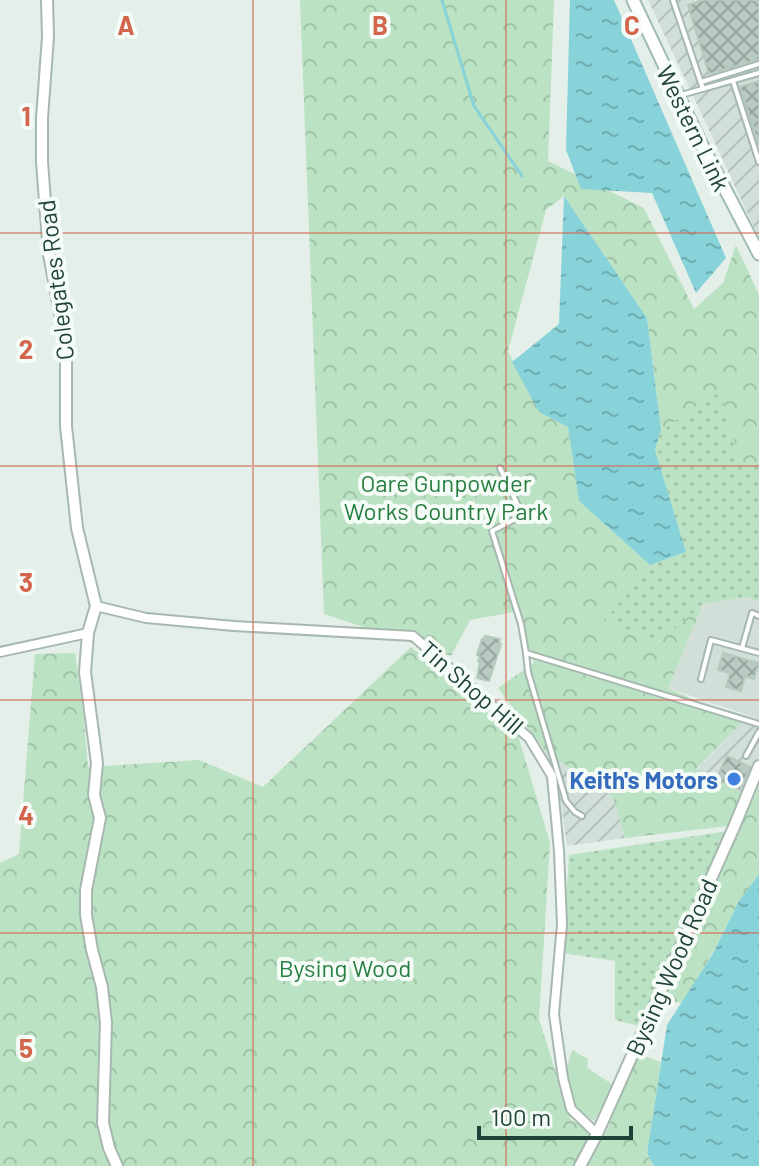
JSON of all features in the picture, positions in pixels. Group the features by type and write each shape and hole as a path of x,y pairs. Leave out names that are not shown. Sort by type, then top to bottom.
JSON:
{"main road":[{"name":"Western Link","path":"633,0 729,199 759,254"}],"street":[{"name":"Colegates Road","path":"47,0 42,162 49,254 66,346 66,426 77,528 96,606"},
{"path":"96,606 88,633 85,672 97,763 94,795 100,818 86,890 86,915 102,987 106,1023 103,1123 117,1166"},
{"name":"Tin Shop Hill","path":"96,606 146,618 413,636 529,738 552,776 555,806 562,924 554,1014 563,1078 571,1109 597,1134"},
{"path":"0,652 88,633"},
{"name":"Bysing Wood Road","path":"580,1166 597,1134 759,766"}],"lane":[{"path":"673,0 703,89"},
{"path":"701,82 759,64"},
{"path":"678,96 759,73"},
{"path":"733,81 759,162"},
{"path":"500,468 521,512 517,518 492,531 521,624 528,672 566,801 582,816"},
{"path":"742,648 752,613 759,616"},
{"path":"701,679 711,640 759,653"},
{"path":"526,653 759,724"},
{"path":"746,756 759,732"}],"shaded area":[{"path":"648,0 759,0 759,238 702,115"},
{"path":"746,597 759,601 759,719 668,688 703,604"},
{"path":"742,722 759,726 759,758 745,795 696,770"},
{"path":"546,752 613,797 625,838 567,846 561,802"}],"green space":[{"name":"Oare Gunpowder Works Country Park","path":"300,0 554,0 548,161 644,208 694,309 723,283 736,245 759,295 759,464 743,471 720,391 661,430 647,318 564,196 546,210 508,351 539,411 568,427 579,501 650,565 602,623 661,641 703,604 668,688 742,722 696,769 745,795 729,826 625,838 613,797 546,752 498,688 534,663 519,611 470,620 451,656 324,614"},
{"path":"720,391 743,470 759,464 759,601 746,597 703,604 661,641 602,623 650,565 686,552 655,450 661,430"},
{"name":"Bysing Wood","path":"411,647 518,735 550,843 539,1019 571,1120 605,1135 637,1054 661,1062 647,1153 654,1166 0,1166 0,863 19,854 35,654 75,653 88,767 199,760 263,787"},
{"path":"759,786 759,874 739,901 682,1003 662,1000"},
{"path":"728,831 639,1026 615,1020 615,961 563,953 569,855"},
{"path":"572,1050 588,1059 587,1068 615,1086 594,1121 573,1107 565,1074"}],"water":[{"path":"570,0 614,0 726,258 696,293 652,193 581,189 566,150"},
{"path":"564,196 647,318 661,430 655,450 686,552 650,565 579,501 568,427 539,412 512,362 559,324"},
{"path":"759,874 759,1166 654,1166 647,1153 667,1025 712,955 739,901"}],"building":[{"path":"704,0 759,0 759,59 709,74 688,5"},
{"path":"759,81 759,145 740,87"},
{"path":"485,636 500,639 501,644 489,681 477,678 480,656 477,655"},
{"path":"723,653 759,663 754,679 745,676 741,691 726,687 730,673 718,670"},
{"path":"727,756 750,767 740,790 716,779"}],"waterway":[{"path":"442,0 474,106 522,176"}],"place":[{"name":"Keith's Motors","path":"734,779"}]}
